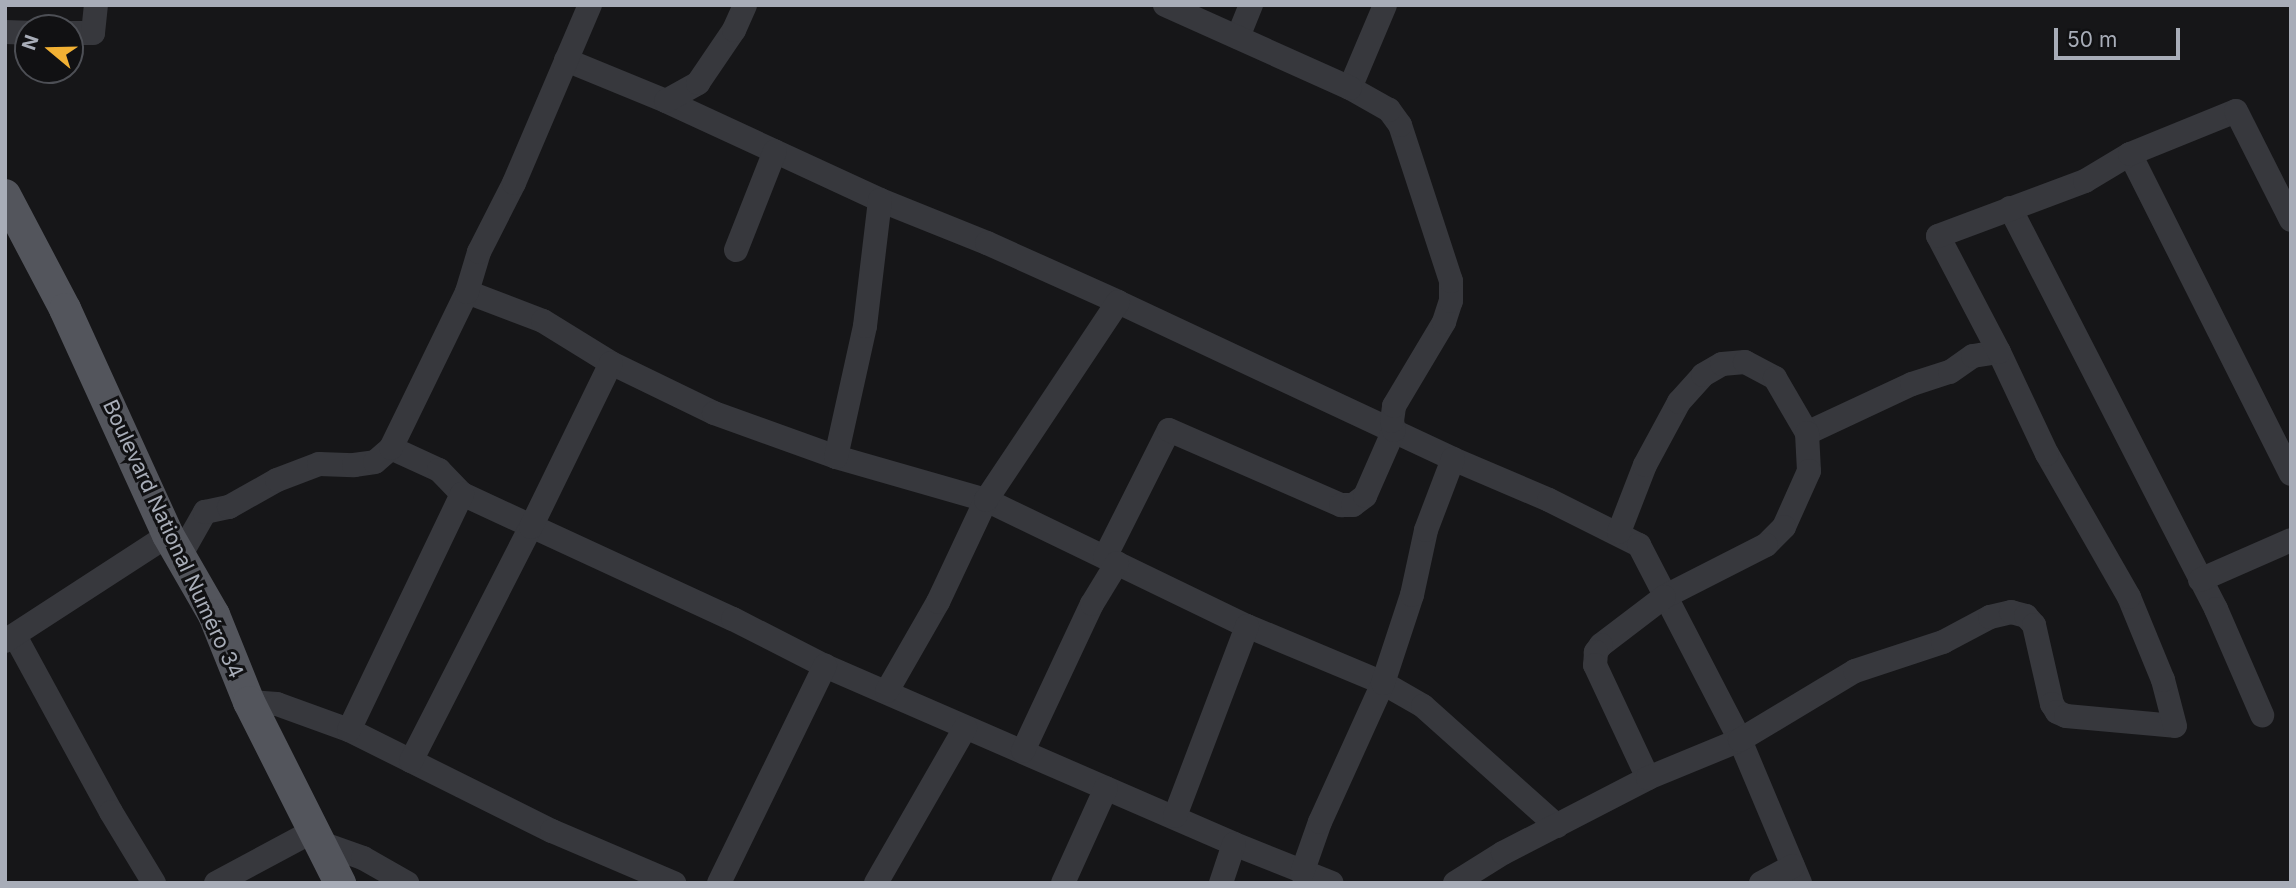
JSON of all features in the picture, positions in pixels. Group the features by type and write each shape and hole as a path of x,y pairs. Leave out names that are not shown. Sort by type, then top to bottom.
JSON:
{"main road":[{"name":"Boulevard National Numéro 34","path":"5,195 65,309 174,545 214,615 249,702 340,883"}],"street":[{"path":"84,33 93,33 96,5"},
{"path":"154,883 10,639 174,545 205,512 229,507 277,480 319,464 354,465 375,462 391,448 467,292 479,252 514,183 590,5"},
{"path":"666,101 698,83 734,30 746,5"},
{"path":"1023,751 1092,604 1169,429 1341,505 1353,505 1365,496 1394,430 1394,406 1444,322 1451,301 1451,281 1399,125 1389,110 1350,88 1165,5"},
{"path":"1238,37 1251,5"},
{"path":"1350,88 1385,5"},
{"path":"566,60 666,101 880,200 987,243 1118,302 1453,459 1619,532 1639,545 1647,555 1664,597 1740,740 1797,874 1761,883"},
{"path":"1455,883 1503,853 1648,778 1740,740 1855,671 1943,642 1990,617 2011,612 2026,616 2035,625 2052,704 2057,712 2066,716 2175,726 2163,680 2129,597 2047,454 1999,352 1938,236 2085,181 2130,154 2222,114 2236,111 2291,220"},
{"path":"736,250 775,151"},
{"path":"2130,154 2291,474"},
{"path":"836,457 865,326 880,200"},
{"path":"2010,208 2216,609 2262,715"},
{"path":"467,292 543,321 611,363 714,413 836,457 986,500 1247,626 1382,683 1423,706 1556,826"},
{"path":"887,691 938,602 986,500 1118,302"},
{"path":"1807,433 1912,384 1950,372 1973,356 1999,352"},
{"path":"1619,532 1645,465 1679,402 1703,375 1723,364 1745,362 1775,378 1807,433 1809,471 1784,527 1766,545 1664,597 1601,645 1596,652 1595,665 1648,778"},
{"path":"411,761 531,527 611,363"},
{"path":"391,448 439,470 462,494 733,618 825,666 1175,816 1234,844 1332,883"},
{"path":"1302,873 1320,822 1382,683 1412,595 1426,530 1453,459"},
{"path":"349,730 462,494"},
{"path":"2200,580 2291,540"},
{"path":"1175,816 1247,626"},
{"path":"719,883 825,666"},
{"path":"249,702 277,704 349,730 552,831 674,883"},
{"path":"876,883 965,728"},
{"path":"1063,883 1106,788"},
{"path":"216,883 318,837 407,883"},
{"path":"1221,883 1234,844"}]}
